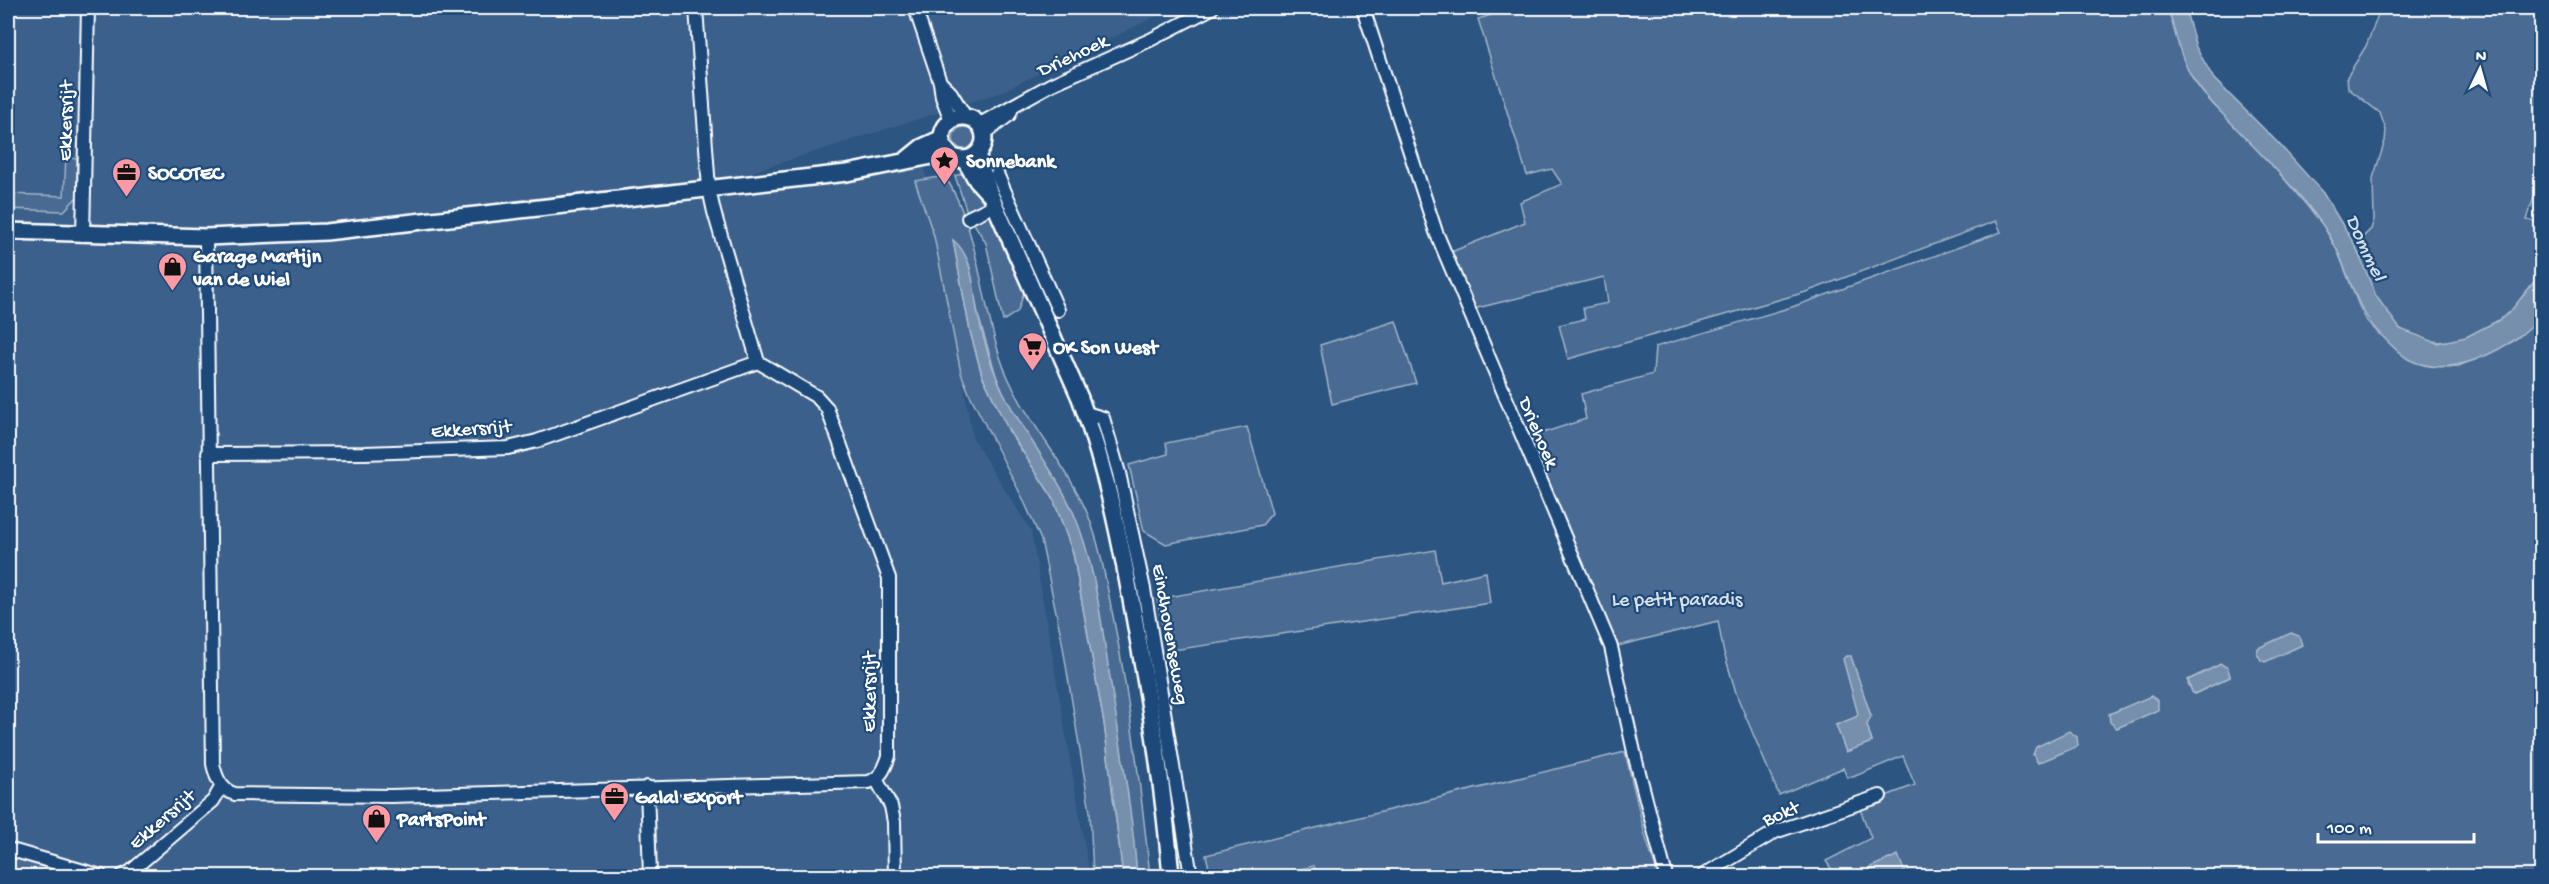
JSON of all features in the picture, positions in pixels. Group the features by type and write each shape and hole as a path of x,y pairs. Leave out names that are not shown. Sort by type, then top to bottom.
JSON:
{"main road":[{"path":"958,118 982,129 984,141 971,156 951,155 944,145 946,125 958,118"},
{"path":"8,231 206,237 326,232 847,172 927,157 944,145"},
{"name":"Eindhovenseweg","path":"971,156 977,181 1013,231 1086,413 1104,470 1132,604 1160,773 1171,876"}],"street":[{"name":"Ekkersrijt","path":"83,235 88,8"},
{"path":"696,8 709,189 758,362"},
{"path":"915,8 940,81 942,97 958,118"},
{"name":"Driehoek","path":"982,129 1009,115 1013,105 1052,84 1150,40 1212,8"},
{"name":"Driehoek","path":"1363,8 1436,232 1611,647 1622,687 1636,761 1666,876"},
{"name":"Eindhovenseweg","path":"997,174 1013,231 1058,310"},
{"path":"968,218 992,199"},
{"name":"Ekkersrijt","path":"206,237 208,454 213,764 222,786 228,792 235,794 391,796 647,787 789,785 869,782 876,779 885,769 889,756 890,578 827,408 817,397 758,362 537,441 508,448 365,453 208,454"},
{"name":"Eindhovenseweg","path":"1086,413 1103,418 1119,473 1154,643 1191,876"},
{"path":"876,779 891,806 894,822 895,876"},
{"name":"Ekkersrijt","path":"122,876 130,872 213,801 222,786"},
{"path":"647,787 650,876"},
{"name":"Bokt","path":"1702,876 1775,832 1880,796"},
{"path":"8,849 101,876"}],"shaded area":[{"path":"8,8 1173,8 999,93 705,187 923,161 973,439 1031,531 1090,876 91,876 8,855"},
{"path":"2168,8 2185,8 2196,47 2214,79 2279,144 2323,193 2355,245 2376,296 2400,329 2437,343 2466,337 2510,312 2541,273 2543,306 2540,316 2524,332 2504,346 2466,363 2443,367 2431,366 2419,364 2399,353 2374,328 2365,314 2357,300 2340,256 2324,227 2293,188 2196,84 2184,60"},
{"path":"953,240 960,247 969,264 983,335 1001,387 1065,495 1088,554 1122,752 1137,876 1123,876 1104,723 1073,553 1053,498 1009,431 982,375 970,331"},
{"path":"2291,633 2299,636 2302,645 2265,662 2261,660 2257,653 2258,648"},
{"path":"1851,656 1871,716 1867,725 1872,742 1846,752 1836,725 1858,714 1843,659"},
{"path":"2221,664 2228,668 2230,677 2194,694 2188,680"},
{"path":"2151,696 2158,701 2158,710 2117,728 2110,722 2109,714"},
{"path":"2069,731 2077,737 2078,746 2038,763 2033,755 2036,747"},
{"path":"1898,855 1905,873 1896,876 1875,876 1871,867"}],"green space":[{"name":"Le petit paradis","path":"1515,8 2167,8 2192,76 2204,93 2282,176 2323,225 2338,252 2359,306 2367,321 2379,334 2447,367 2459,366 2512,342 2521,335 2541,310 2541,876 1896,876 1905,872 1871,867 1875,876 1836,876 1826,861 1871,838 1859,806 1915,785 1903,756 1853,777 1847,777 1843,768 1779,795 1737,696 1723,649 1718,621 1617,646 1527,438 1586,419 1581,394 1653,374 1655,347 1792,307 2001,232 1996,221 1806,292 1568,359 1559,325 1585,319 1583,308 1608,303 1604,277 1473,309 1451,252 1525,222 1520,202 1562,184 1552,169 1527,175 1478,19","holes":["2221,664 2230,677 2194,694 2188,680","1858,714 1867,725 1872,742 1836,725 1857,717"]},
{"path":"2381,8 2541,8 2541,173 2527,220 2541,223 2541,273 2512,310 2499,322 2472,336 2457,340 2428,341 2414,337 2392,321 2379,302 2355,245 2371,229 2374,220 2373,178 2385,141 2386,130 2380,113 2348,88 2347,77 2366,46"},
{"path":"964,127 972,130 975,138 972,146 964,149 956,146 953,138 956,130"},
{"path":"66,157 77,159 77,197 64,211 8,209 8,194 64,196"},
{"path":"964,170 976,185 1006,248 1004,249 1012,266 1015,265 1025,289 1018,311 1003,321 986,243 967,212 955,176 964,173"},
{"path":"945,176 956,197 972,241 993,334 1008,378 1078,495 1088,515 1096,540 1125,681 1150,876 1137,876 1122,756 1088,556 1074,515 1063,492 1012,410 998,382 978,315 969,264 953,240 970,331 982,375 1009,431 1053,498 1073,553 1104,723 1123,876 1093,876 1090,812 1062,641 1041,540 961,373 934,236 915,181"},
{"path":"1396,321 1416,383 1332,404 1320,345"},
{"path":"1247,427 1272,513 1262,525 1166,544 1144,531 1129,465 1168,454 1166,443"},
{"path":"1435,550 1441,582 1486,572 1490,603 1167,651 1157,599"},
{"path":"1625,752 1645,835 1658,876 1317,876 1314,866 1271,876 1211,876 1206,855"},
{"path":"8,853 85,876 8,876"}],"place":[{"name":"Sonnebank","path":"945,186"},
{"name":"SOCOTEC","path":"127,198"},
{"name":"Garage Martijn van de Wiel","path":"172,292"},
{"name":"OK Son West","path":"1032,372"},
{"name":"Galal Export","path":"614,822"},
{"name":"PartsPoint","path":"376,844"}],"water label":[{"name":"Dommel","path":"2367,247"}]}
